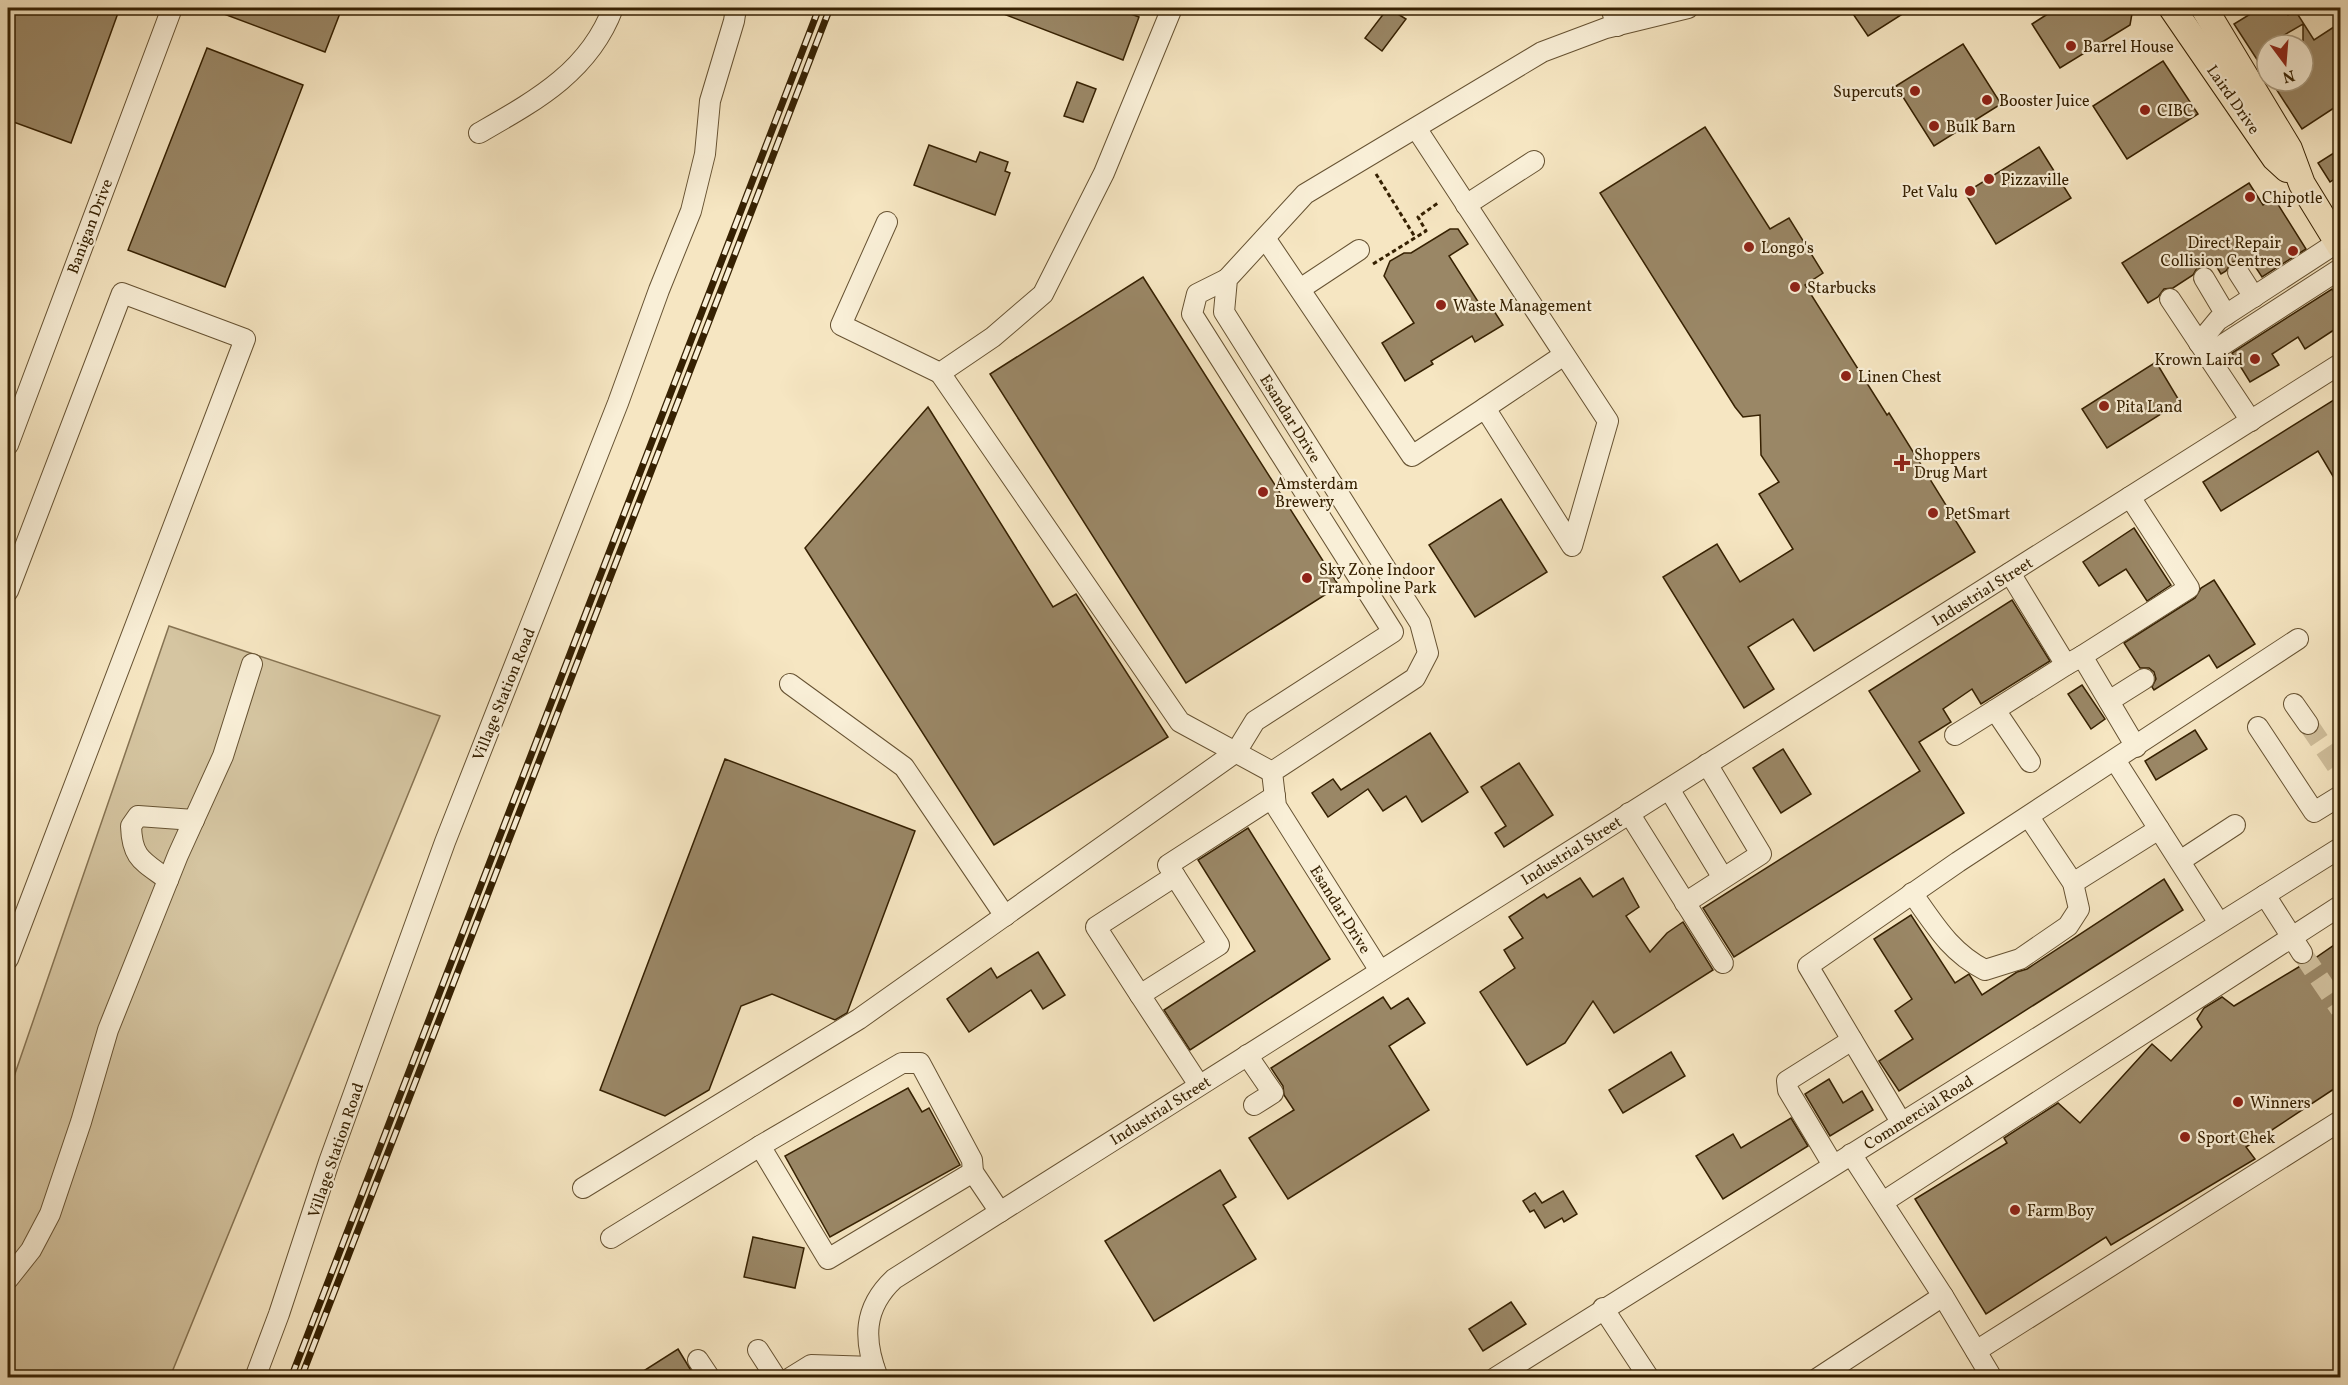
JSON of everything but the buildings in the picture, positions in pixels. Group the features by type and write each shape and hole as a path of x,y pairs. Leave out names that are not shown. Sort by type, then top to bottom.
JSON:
{"main road":[{"name":"Laird Drive","path":"2172,8 2275,158 2302,184"},
{"name":"Laird Drive","path":"2205,8 2289,149 2302,184 2339,244"}],"street":[{"name":"Banigan Drive","path":"8,445 172,8"},
{"path":"478,133 528,105 578,67 602,32 612,8"},
{"name":"Village Station Road","path":"255,1377 279,1314 333,1151 445,842 691,212 705,154 710,101 736,8"},
{"path":"583,1188 859,1019 1236,752 1255,721 1393,632 1192,314 1197,294 1227,279 1305,194 1542,52 1614,17 1688,8"},
{"path":"940,373 993,337 1043,294 1104,173 1169,16"},
{"path":"1416,128 1608,422 1572,546 1485,408"},
{"path":"1466,205 1534,161"},
{"path":"887,222 842,326 940,373 1180,722 1272,772"},
{"path":"1265,238 1412,456 1564,356"},
{"path":"2203,349 2218,320 2339,244"},
{"path":"1300,289 1364,258"},
{"path":"2203,349 2340,268"},
{"path":"2238,272 2254,297"},
{"path":"2204,278 2226,315"},
{"name":"Esandar Drive","path":"1227,279 1224,312 1420,623 1428,653 1415,678 1272,772 1276,806 1380,971"},
{"path":"8,591 122,292 245,339 8,959"},
{"path":"2170,299 2251,421"},
{"name":"Industrial Street","path":"876,1372 869,1345 867,1324 884,1288 894,1278 2340,364"},
{"path":"1954,735 2189,588 2130,497"},
{"path":"2010,573 2074,661 2109,701 2136,747"},
{"path":"1901,1122 1808,966 1912,893 2298,639"},
{"path":"8,1278 31,1250 50,1214 81,1122 108,1030 168,879 223,756 252,664"},
{"path":"2109,701 2144,679"},
{"path":"790,684 904,767 1005,916"},
{"path":"2294,704 2308,724"},
{"path":"1995,710 2030,762"},
{"path":"2258,728 2314,812 2340,796"},
{"path":"2115,760 2219,923"},
{"path":"1685,903 1761,854 1707,764"},
{"path":"1669,789 1723,878"},
{"path":"1140,995 1219,945 1167,865 1275,796"},
{"path":"1629,813 1723,963"},
{"path":"168,879 141,860 132,845 130,826 138,816 194,820"},
{"path":"1912,893 1947,942 1966,960 1985,970 2020,959 2068,926 2079,909 2073,883 2029,817"},
{"path":"2180,861 2235,825"},
{"path":"2073,883 2159,829"},
{"name":"Commercial Road","path":"1496,1377 2340,848"},
{"path":"1175,876 1096,927 1199,1085"},
{"path":"2265,895 2297,945"},
{"path":"1882,1202 2297,945 2340,906"},
{"path":"1833,1165 1788,1090 1787,1081 1852,1040"},
{"path":"1247,1055 1273,1093 1254,1105"},
{"path":"611,1238 760,1146 902,1063 920,1063 972,1160 973,1172 981,1188 1000,1212"},
{"path":"1976,1350 2340,1121"},
{"path":"760,1146 828,1259 973,1172"},
{"path":"1851,1154 1943,1296 1992,1377"},
{"path":"1818,1377 1943,1296"},
{"path":"1603,1308 1642,1375"},
{"path":"758,1350 776,1377"},
{"path":"698,1360 710,1377"},
{"path":"790,1377 811,1365 876,1372"}],"path":[{"path":"1365,158 1415,237"},
{"path":"1364,258 1426,231 1418,217 1438,204"}],"shaded area":[{"path":"169,626 440,716 170,1377 8,1378 8,1094"}],"tunnel":[{"path":"2308,724 2340,771"},
{"path":"2302,953 2340,1009"}],"railway":[{"path":"291,1378 819,8"},
{"path":"301,1378 830,8"}],"place":[{"name":"Barrel House","path":"2071,46"},
{"name":"Supercuts","path":"1915,91"},
{"name":"Booster Juice","path":"1987,100"},
{"name":"CIBC","path":"2145,110"},
{"name":"Bulk Barn","path":"1934,126"},
{"name":"Pizzaville","path":"1989,179"},
{"name":"Pet Valu","path":"1970,191"},
{"name":"Chipotle","path":"2250,197"},
{"name":"Longo's","path":"1749,247"},
{"name":"Direct Repair Collision Centres","path":"2293,251"},
{"name":"Starbucks","path":"1795,287"},
{"name":"Waste Management","path":"1441,305"},
{"name":"Krown Laird","path":"2255,359"},
{"name":"Linen Chest","path":"1846,376"},
{"name":"Pita Land","path":"2104,406"},
{"name":"Shoppers Drug Mart","path":"1902,463"},
{"name":"Amsterdam Brewery","path":"1263,492"},
{"name":"PetSmart","path":"1933,513"},
{"name":"Sky Zone Indoor Trampoline Park","path":"1307,578"},
{"name":"Winners","path":"2238,1102"},
{"name":"Sport Chek","path":"2185,1137"},
{"name":"Farm Boy","path":"2015,1210"}]}
